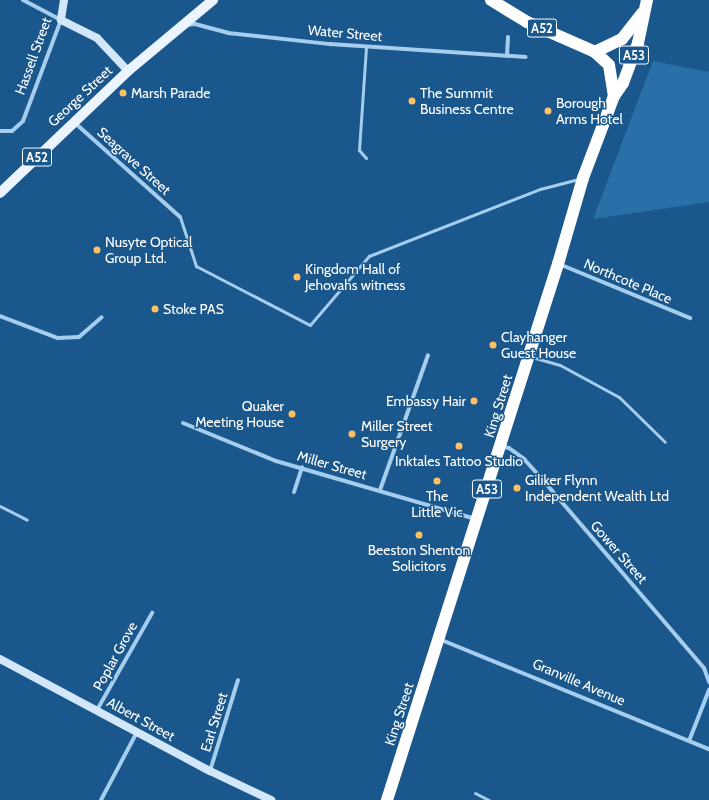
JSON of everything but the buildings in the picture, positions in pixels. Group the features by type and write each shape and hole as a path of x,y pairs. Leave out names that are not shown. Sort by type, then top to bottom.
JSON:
{"highway":[{"name":"A52","path":"491,0 527,22 595,52"},
{"name":"A53","path":"614,96 609,65 595,52 622,39 646,5"},
{"name":"King Street","path":"387,800 501,446 558,264 583,178 614,96 624,83 638,43 646,5"}],"main road":[{"name":"A52","path":"128,71 213,0"},
{"name":"George Street","path":"0,193 73,121 128,71"}],"street":[{"path":"23,0 97,38 128,71"},
{"name":"Hassell Street","path":"0,131 12,131 23,120 61,20 64,0"},
{"name":"Water Street","path":"182,26 195,24 228,33 366,46 526,57"},
{"path":"507,56 508,36"},
{"name":"Seagrave Street","path":"73,121 180,217"},
{"name":"Northcote Place","path":"558,264 690,318"},
{"path":"0,316 58,338 79,337 102,317"},
{"path":"380,490 428,355"},
{"name":"Miller Street","path":"183,423 276,461 302,467 477,520"},
{"name":"Gower Street","path":"501,446 509,448 529,464 704,668 709,682"},
{"path":"294,492 302,467"},
{"name":"Poplar Grove","path":"97,710 152,613"},
{"name":"Granville Avenue","path":"439,639 709,749"},
{"name":"Albert Street","path":"0,659 210,771 272,800"},
{"name":"Earl Street","path":"210,771 238,680"},
{"path":"689,741 709,690"},
{"path":"101,800 138,732"}],"lane":[{"path":"366,46 359,150 366,158"},
{"path":"180,217 196,266 310,325 369,256 540,189 583,178"},
{"path":"529,356 560,365 619,397 665,442"},
{"path":"0,506 27,520"},
{"path":"475,793 489,800"}],"shaded area":[{"path":"653,61 709,72 709,202 593,219"}],"place":[{"name":"Marsh Parade","path":"123,93"},
{"name":"The Summit Business Centre","path":"412,101"},
{"name":"Borough Arms Hotel","path":"548,111"},
{"name":"Nusyte Optical Group Ltd.","path":"97,250"},
{"name":"Kingdom Hall of Jehovahs witness","path":"297,277"},
{"name":"Stoke PAS","path":"155,309"},
{"name":"Clayhanger Guest House","path":"493,345"},
{"name":"Embassy Hair","path":"474,401"},
{"name":"Quaker Meeting House","path":"292,414"},
{"name":"Miller Street Surgery","path":"352,434"},
{"name":"Inktales Tattoo Studio","path":"459,446"},
{"name":"The Little Vic","path":"437,481"},
{"name":"Giliker Flynn Independent Wealth Ltd","path":"517,488"},
{"name":"Beeston Shenton Solicitors","path":"419,535"}]}
